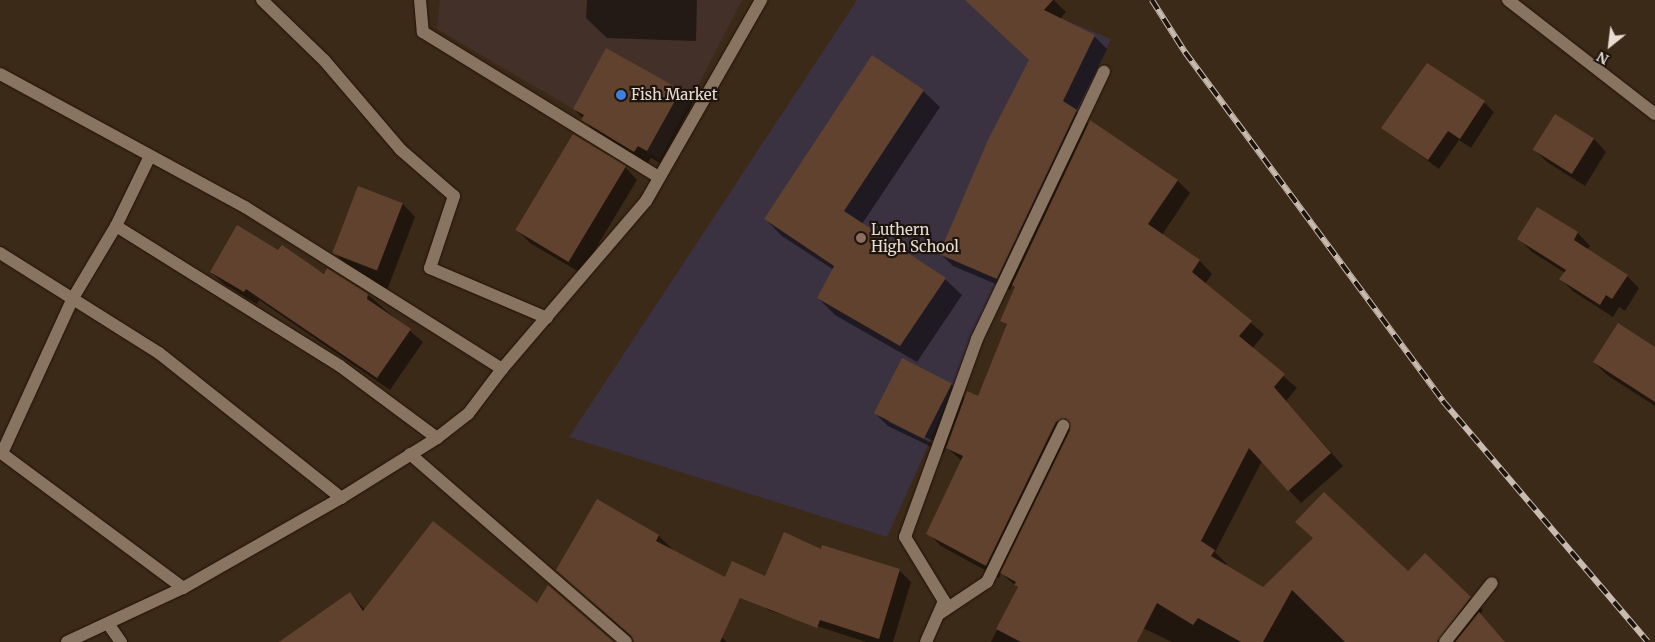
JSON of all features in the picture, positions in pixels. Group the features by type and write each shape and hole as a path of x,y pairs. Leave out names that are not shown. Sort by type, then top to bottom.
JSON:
{"street":[{"path":"262,0 324,60 400,150 454,196 430,268 547,318"},
{"path":"420,0 423,32 659,177"},
{"path":"67,642 109,625 183,588 341,498 437,438 468,414 502,369 646,201 761,0"},
{"path":"1508,0 1655,114"},
{"path":"926,642 944,601 905,537 977,339 1104,72"},
{"path":"0,74 149,158 245,207 502,369"},
{"path":"149,158 116,226 73,298 1,453 183,588"},
{"path":"116,226 340,366 437,438"},
{"path":"0,253 159,353 341,498"},
{"path":"938,614 987,582 1063,426"},
{"path":"410,454 626,642"},
{"path":"1445,642 1492,583"},
{"path":"109,625 121,642"}],"shaded area":[{"name":"Fish Market","path":"440,0 742,0 660,160 437,29"},
{"name":"Luthern High School","path":"857,0 1016,0 1111,39 887,537 569,437"}],"building":[{"path":"965,0 1053,0 1044,10 1095,35 1063,101 1077,110 997,279 939,254 988,140 1029,60"},
{"path":"606,48 681,90 647,151 638,146 634,152 581,120 584,115 573,109"},
{"path":"872,55 924,90 844,211 946,278 900,346 817,298 834,266 764,219"},
{"path":"1427,63 1485,101 1460,139 1448,131 1428,160 1381,128"},
{"path":"1555,114 1594,138 1572,174 1533,150"},
{"path":"1090,120 1178,180 1148,224 1200,260 1192,272 1252,321 1239,336 1285,374 1274,387 1331,453 1288,491 1249,448 1201,541 1215,550 1211,556 1263,587 1313,538 1295,522 1324,492 1408,571 1425,553 1471,597 1437,642 1345,642 1292,590 1263,642 1241,642 1198,618 1193,625 1157,603 1137,642 1021,642 996,629 1018,587 1014,585 1016,582 1000,573 1070,430 1066,419 1056,422 986,566 926,534 963,456 946,448 967,391 978,396 1007,324 1000,321 1015,287 1012,285"},
{"path":"573,134 626,166 568,262 515,230"},
{"path":"358,186 403,203 377,270 332,253"},
{"path":"1537,207 1578,232 1574,240 1628,275 1612,299 1606,295 1600,305 1559,279 1566,270 1517,239"},
{"path":"237,225 278,250 282,245 324,274 327,268 368,294 367,299 411,329 377,378 246,289 244,292 210,272"},
{"path":"1618,323 1655,347 1655,402 1593,362"},
{"path":"902,358 952,383 924,439 874,413"},
{"path":"597,499 659,535 656,541 725,577 732,561 765,576 784,532 821,549 822,545 900,569 879,639 820,620 817,628 740,598 720,642 634,642 631,636 556,570"},
{"path":"433,521 537,603 548,585 614,642 279,642 350,592 363,611"},
{"path":"1479,612 1505,642 1455,642"}],"railway":[{"path":"1152,0 1185,52 1443,401 1648,642"}],"place":[{"name":"Fish Market","path":"621,95"},
{"name":"Luthern High School","path":"861,238"}]}
